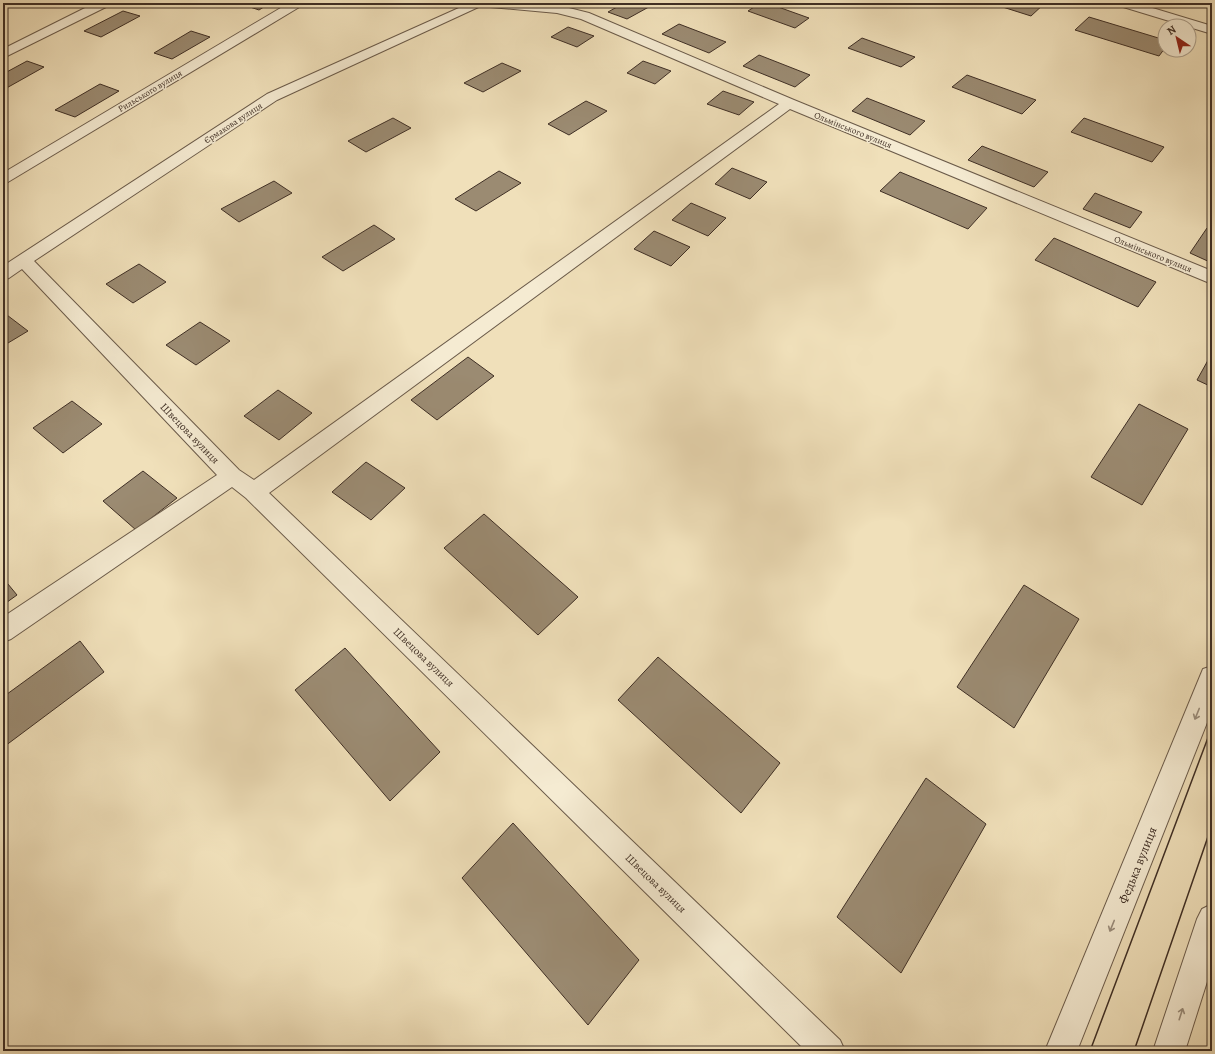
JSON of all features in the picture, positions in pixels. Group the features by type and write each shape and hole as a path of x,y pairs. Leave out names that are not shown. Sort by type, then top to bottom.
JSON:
{"street":[{"path":"3,54 104,3"},
{"name":"Рильського вулиця","path":"3,179 297,3"},
{"name":"Єрмакова вулиця","path":"3,274 272,97 480,3"},
{"name":"Ольмінського вулиця","path":"490,3 557,9 585,16 789,103 1212,278"},
{"path":"1124,3 1212,30"},
{"path":"254,492 789,103"},
{"name":"Швецова вулиця","path":"23,260 232,476 254,492 829,1051"},
{"path":"3,631 232,476"},
{"name":"Федька вулиця","path":"1061,1051 1212,678"},
{"path":"1169,1051 1212,919"}],"building":[{"path":"270,3 259,10 241,4"},
{"path":"624,3 656,3 627,19 608,12"},
{"path":"760,3 767,3 809,18 795,28 748,11"},
{"path":"990,3 1045,3 1031,16"},
{"path":"123,11 140,16 101,37 84,31"},
{"path":"1089,17 1157,38 1157,55 1075,30"},
{"path":"679,24 726,42 709,53 662,34"},
{"path":"568,27 594,36 577,47 551,37"},
{"path":"191,31 210,37 172,59 154,53"},
{"path":"862,38 915,57 901,67 848,48"},
{"path":"759,55 810,75 795,87 743,66"},
{"path":"27,61 44,67 3,90 3,74"},
{"path":"643,61 671,71 655,84 627,73"},
{"path":"502,63 521,71 483,92 464,83"},
{"path":"967,75 1036,100 1022,114 952,87"},
{"path":"100,84 119,91 75,117 55,110"},
{"path":"723,91 754,102 739,115 707,104"},
{"path":"867,98 925,121 910,135 852,111"},
{"path":"586,101 607,111 569,135 548,124"},
{"path":"393,118 411,128 366,152 348,141"},
{"path":"1084,118 1164,147 1152,162 1071,132"},
{"path":"982,146 1048,172 1034,187 968,160"},
{"path":"732,168 767,182 750,199 715,184"},
{"path":"499,171 521,183 476,211 455,199"},
{"path":"900,172 987,208 968,229 880,191"},
{"path":"274,181 292,193 239,222 221,209"},
{"path":"1095,193 1142,212 1130,228 1083,209"},
{"path":"691,203 726,218 708,236 672,220"},
{"path":"374,225 395,239 343,271 322,257"},
{"path":"1207,228 1212,230 1212,263 1190,253"},
{"path":"654,231 690,247 671,266 634,249"},
{"path":"1054,238 1156,282 1138,307 1035,260"},
{"path":"139,264 166,282 133,303 106,284"},
{"path":"3,312 28,331 3,346"},
{"path":"200,322 230,341 196,365 166,345"},
{"path":"1212,353 1212,387 1197,380"},
{"path":"468,357 494,376 437,420 411,400"},
{"path":"278,390 312,413 279,440 244,416"},
{"path":"72,401 102,424 63,453 33,428"},
{"path":"1139,404 1188,429 1142,505 1091,477"},
{"path":"366,462 405,488 371,520 332,492"},
{"path":"143,471 177,498 136,530 103,501"},
{"path":"484,514 578,597 538,635 444,548"},
{"path":"3,578 17,595 3,605"},
{"path":"1024,585 1079,619 1014,728 957,687"},
{"path":"80,641 104,672 5,746 3,743 3,697"},
{"path":"345,648 440,752 390,801 295,690"},
{"path":"658,657 780,763 741,813 618,700"},
{"path":"926,778 986,824 901,973 837,917"},
{"path":"513,823 639,960 588,1025 462,878"}],"tram line":[{"path":"1090,1051 1212,727"},
{"path":"1134,1051 1212,825"}]}
